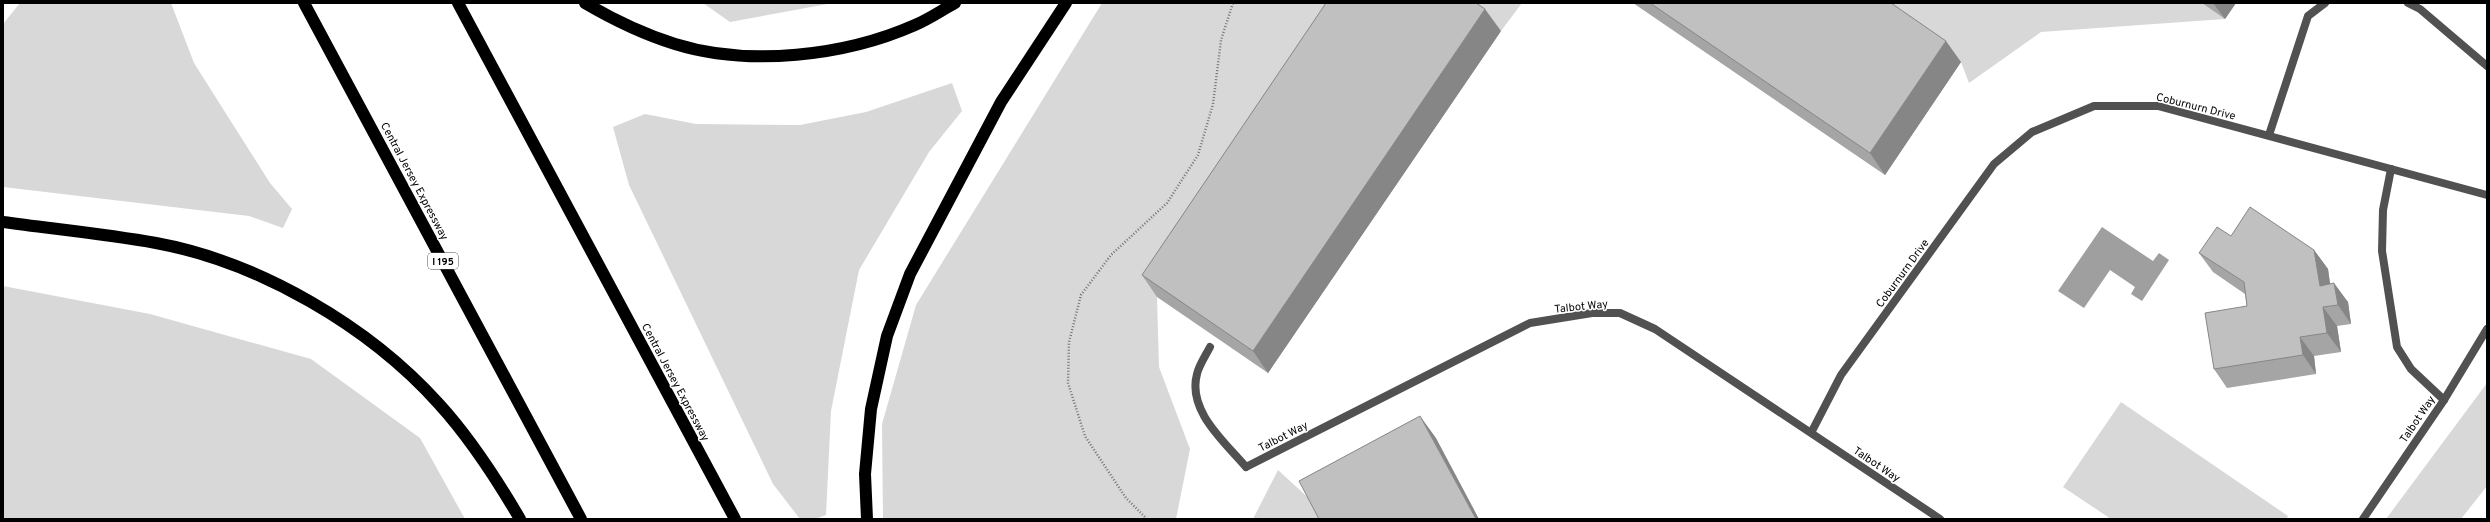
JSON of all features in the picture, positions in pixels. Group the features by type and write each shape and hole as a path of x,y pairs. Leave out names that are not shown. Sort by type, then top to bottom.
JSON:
{"highway":[{"name":"Central Jersey Expressway","path":"304,3 581,519"},
{"name":"Central Jersey Expressway","path":"458,3 735,519"},
{"path":"585,3 620,23 676,44 737,55 798,56 858,45 915,25 955,3"},
{"path":"867,519 865,474 871,409 887,336 910,274 1002,102 1066,3"},
{"path":"3,222 156,243 202,255 272,282 330,313 391,358 438,403 486,462 520,519"}],"street":[{"path":"2269,136 2308,16 2325,3"},
{"path":"2408,3 2420,9 2487,66"},
{"name":"Coburnurn Drive","path":"1811,433 1841,375 1994,164 2032,132 2094,106 2151,106 2269,136 2487,195"},
{"path":"2391,169 2383,210 2382,251 2397,347 2411,369 2444,400"},
{"name":"Talbot Way","path":"1210,347 1197,374 1196,396 1204,417 1246,467 1530,323 1592,314 1620,313 1655,330 1940,519"},
{"name":"Talbot Way","path":"2363,519 2444,400 2487,329"}],"path":[{"path":"1147,519 1126,498 1085,436 1068,383 1069,342 1081,295 1111,255 1167,203 1198,155 1213,104 1221,40 1233,3"}],"shaded area":[{"path":"20,3 171,3 194,63 270,183 292,209 283,228 249,216 3,187 3,24"},
{"path":"703,3 833,3 730,22"},
{"path":"1102,3 1357,3 1157,297 1159,367 1190,449 1176,519 883,519 882,424 916,305"},
{"path":"1460,3 1522,3 1501,31"},
{"path":"1874,3 2203,3 2225,19 2041,32 1969,83 1961,62"},
{"path":"952,83 962,111 929,152 859,270 831,411 826,515 815,519 800,519 773,484 629,185 613,127 645,114 696,124 800,125 866,112"},
{"path":"2102,227 2153,261 2159,253 2169,260 2142,301 2131,294 2135,287 2110,270 2084,308 2058,291"},
{"path":"3,286 150,314 311,359 420,438 465,519 3,519"},
{"path":"2487,383 2487,486 2461,519 2386,519"},
{"path":"2121,402 2288,516 2286,519 2111,519 2063,487"},
{"path":"1278,470 1314,503 1323,519 1253,519"}],"building":[{"path":"1326,3 1476,3 1485,9 1253,351 1142,275"},
{"path":"1650,3 1891,3 1946,41 1870,153"},
{"path":"2250,207 2314,250 2320,286 2334,283 2338,305 2323,307 2327,333 2300,337 2303,355 2214,369 2205,313 2247,306 2244,282 2199,253 2217,227 2231,236"},
{"path":"1420,416 1476,519 1319,519 1299,481"}]}
